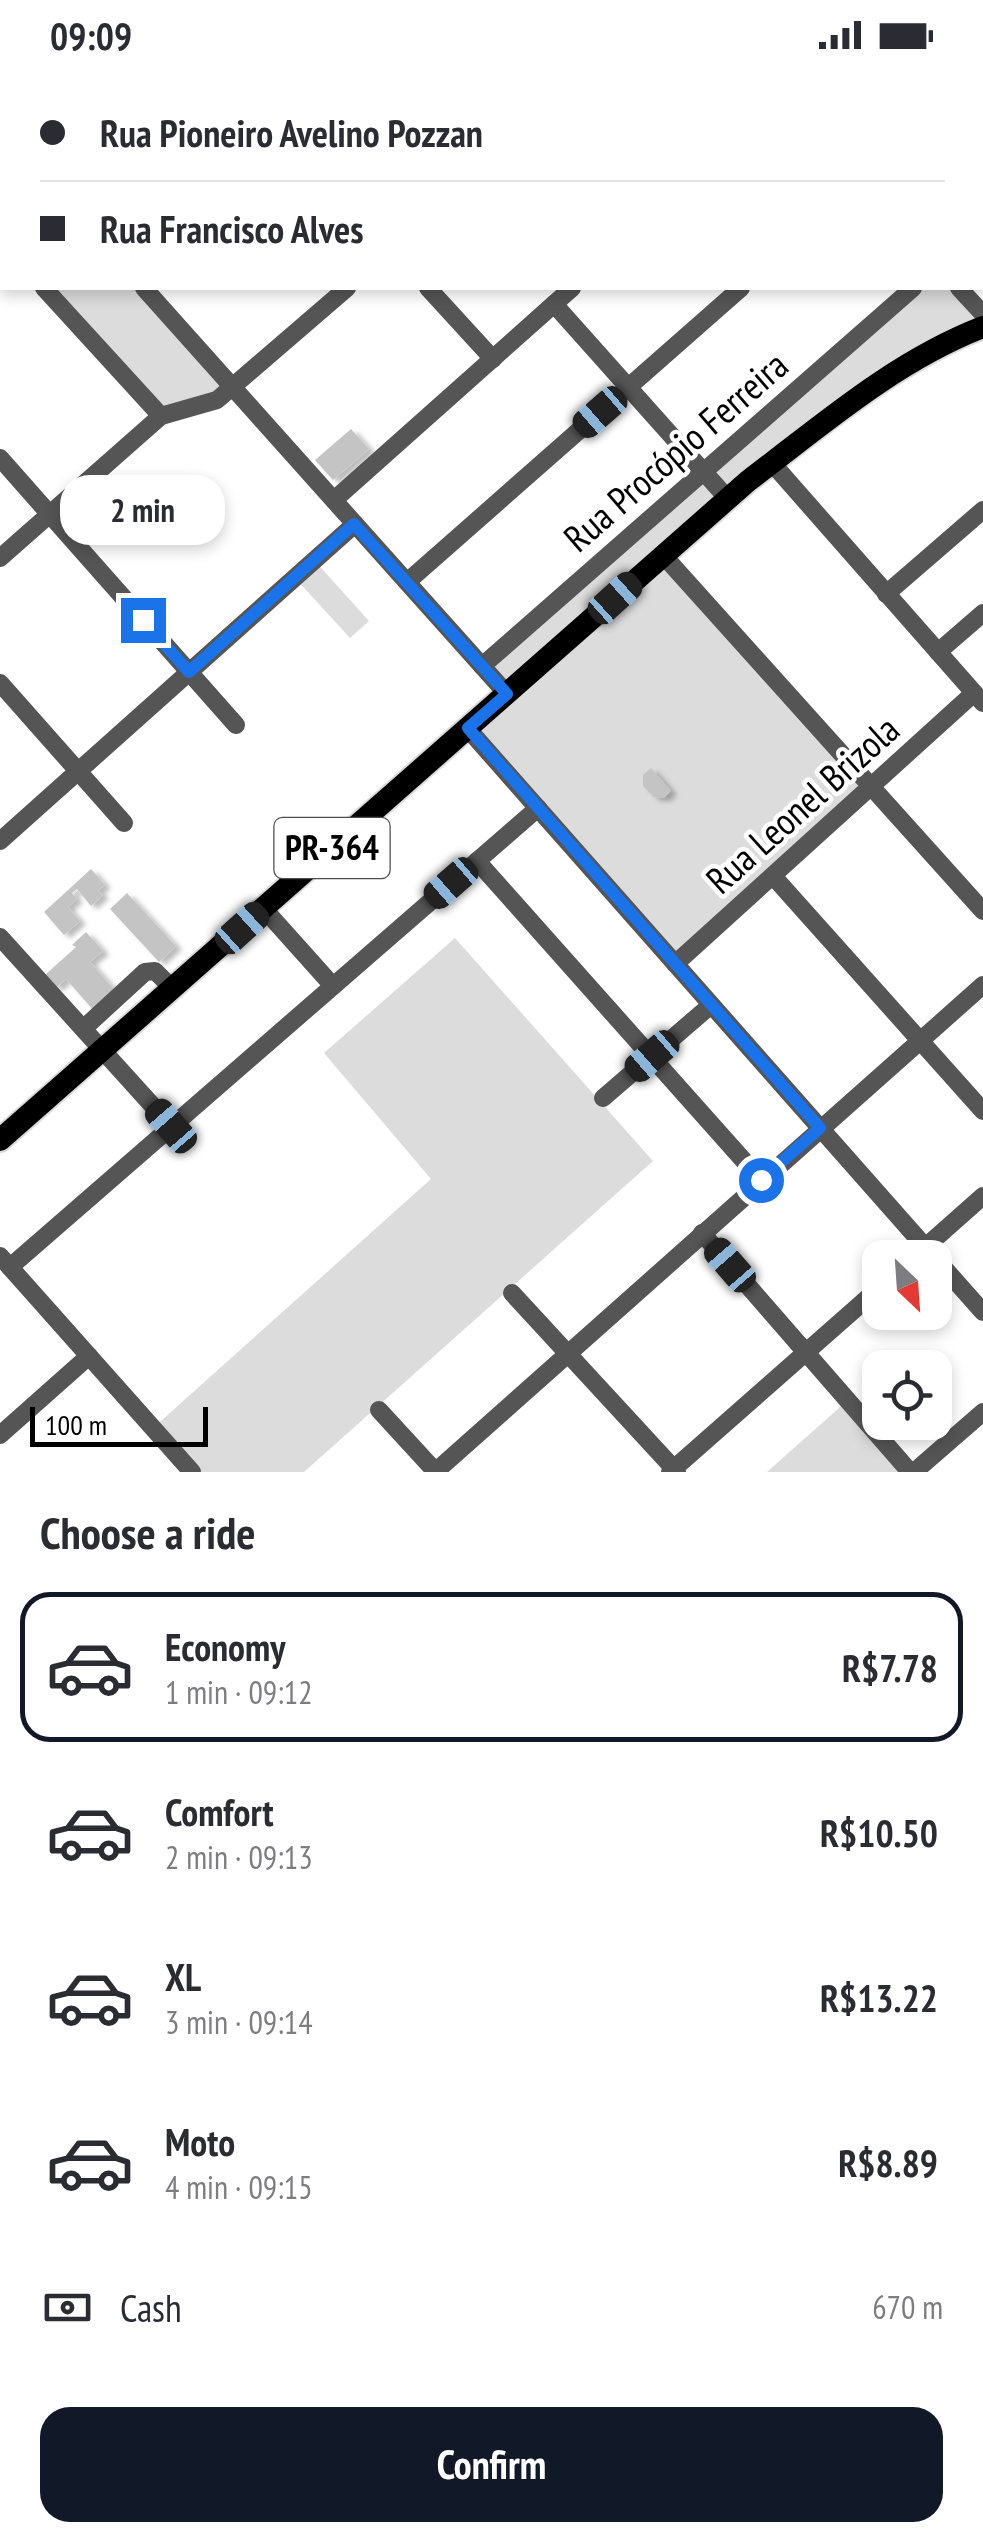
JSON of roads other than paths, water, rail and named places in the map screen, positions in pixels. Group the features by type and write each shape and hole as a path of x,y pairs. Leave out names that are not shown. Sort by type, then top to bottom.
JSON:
{"main road":[{"name":"PR-364","path":"0,1140 772,463 864,393 919,359 983,327"}],"street":[{"path":"46,290 161,416"},
{"path":"146,290 507,694"},
{"path":"0,558 161,416 217,400 345,290"},
{"path":"430,290 492,359"},
{"path":"334,500 570,290"},
{"path":"408,582 739,290"},
{"name":"Rua Procópio Ferreira","path":"482,666 911,290"},
{"path":"554,304 728,500"},
{"path":"0,458 236,724"},
{"path":"772,463 979,698"},
{"path":"886,594 983,510"},
{"path":"0,841 354,524"},
{"path":"663,555 983,910"},
{"path":"938,652 983,613"},
{"path":"0,683 124,822"},
{"name":"Rua Leonel Brizola","path":"675,964 872,787 979,698"},
{"path":"468,728 914,1240"},
{"path":"192,1472 5,1261 171,1126 538,808"},
{"path":"477,861 761,1180"},
{"path":"772,876 983,1111"},
{"path":"264,909 332,986"},
{"path":"4,941 171,1126"},
{"path":"84,1028 146,972 155,971 172,988"},
{"path":"379,1410 435,1472 983,984"},
{"path":"603,1098 711,1005"},
{"path":"941,1240 983,1196"},
{"path":"702,1233 912,1472 983,1412"},
{"path":"952,1280 983,1312"},
{"path":"512,1293 674,1471 862,1302"},
{"path":"0,1435 89,1356"}]}
